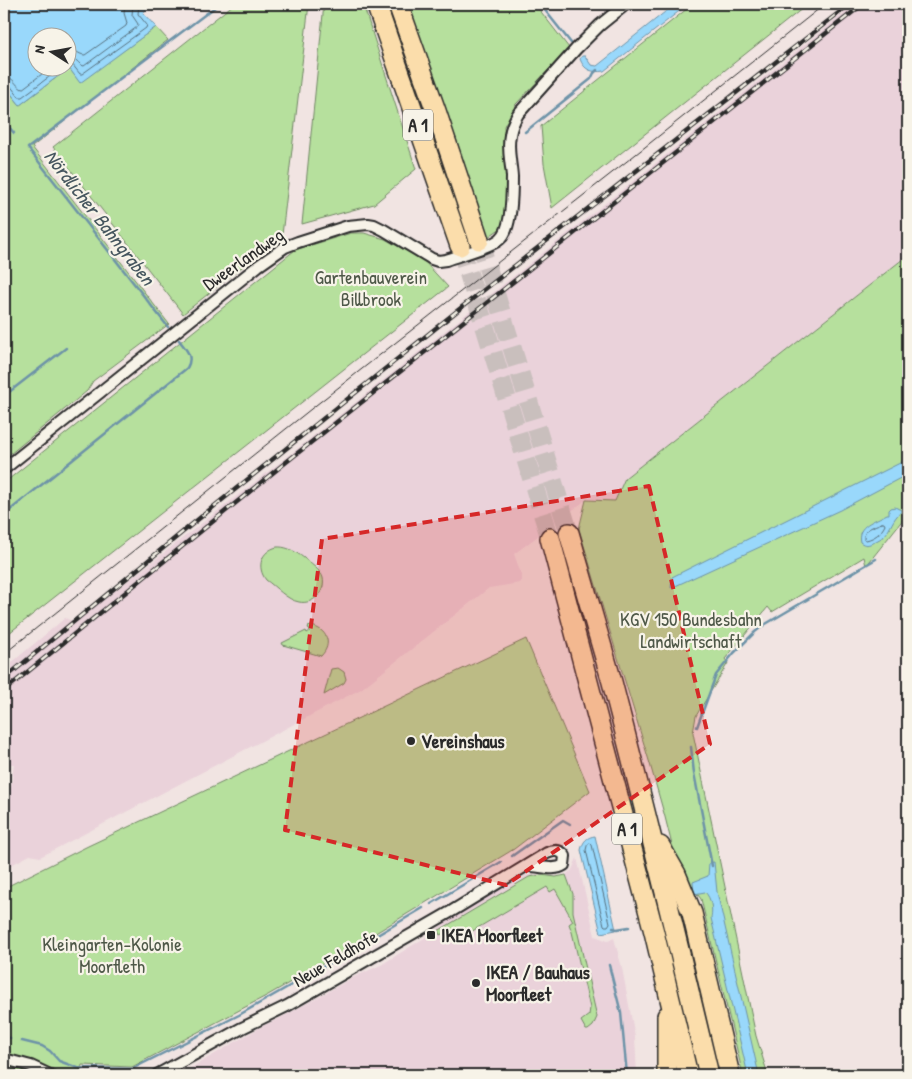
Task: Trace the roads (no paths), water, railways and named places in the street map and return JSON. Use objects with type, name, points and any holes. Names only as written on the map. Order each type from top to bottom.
[{"type":"highway","name":"A 1","points":[[376,4],[460,246]]},
{"type":"highway","name":"A 1","points":[[398,4],[479,240]]},
{"type":"highway","name":"A 1","points":[[569,533],[611,681],[649,828],[708,1075]]},
{"type":"highway","name":"A 1","points":[[550,538],[667,985],[688,1075]]},
{"type":"highway","points":[[649,828],[676,874],[692,913],[730,1075]]},
{"type":"highway","points":[[667,985],[667,1075]]},
{"type":"street","name":"Dweerlandweg","points":[[4,470],[183,326],[285,247],[348,226],[364,224],[374,225],[422,254],[438,261],[446,260],[498,240],[505,234],[511,201],[512,174],[509,145],[512,124],[518,114],[576,49],[626,4]]},
{"type":"street","name":"Neue Feldhofe","points":[[157,1075],[242,1028],[287,1006],[527,866]]},
{"type":"street","points":[[4,1059],[31,1066],[50,1075]]},
{"type":"water","points":[[4,4],[142,4],[147,8],[143,13],[156,27],[80,83],[76,78],[78,78],[78,28],[28,28],[28,78],[56,78],[20,105],[4,85]]},
{"type":"water","points":[[675,4],[688,4],[604,71],[596,72],[589,70],[582,63],[580,59],[582,56],[585,56],[591,65],[597,66]]},
{"type":"water","points":[[908,459],[908,474],[840,510],[671,588],[672,577]]},
{"type":"water","points":[[895,507],[901,510],[901,512],[885,535],[869,544],[860,542],[861,531],[868,524],[889,514],[889,510]]},
{"type":"water","points":[[595,836],[616,930],[601,933],[581,850],[586,840]]},
{"type":"water","points":[[714,862],[717,892],[759,1075],[748,1075],[711,918],[712,907],[710,900],[705,892],[694,894],[693,882],[708,876],[709,863]]},
{"type":"waterway","name":"Nördlicher Bahngraben","points":[[168,327],[28,148],[219,4]]},
{"type":"waterway","points":[[540,4],[571,43]]},
{"type":"waterway","name":"Nördlicher Bahngraben","points":[[525,132],[591,79],[597,70]]},
{"type":"waterway","points":[[4,121],[14,133]]},
{"type":"waterway","name":"Nördlicher Bahngraben","points":[[4,515],[187,368],[190,360],[179,340]]},
{"type":"waterway","points":[[4,396],[66,348]]},
{"type":"waterway","points":[[697,727],[716,675],[755,632],[876,559]]},
{"type":"waterway","points":[[691,747],[694,773],[712,866]]},
{"type":"waterway","points":[[512,856],[563,820],[570,824]]},
{"type":"waterway","points":[[431,904],[501,862]]},
{"type":"waterway","points":[[347,953],[423,908]]},
{"type":"waterway","points":[[613,928],[629,927]]},
{"type":"waterway","points":[[22,1041],[42,1046],[50,1051],[59,1061],[78,1068],[132,1069],[239,1015],[340,957]]},
{"type":"waterway","points":[[609,965],[621,1013],[627,1075]]},
{"type":"waterway","points":[[4,1036],[10,1038]]},
{"type":"tunnel","points":[[479,240],[569,533]]},
{"type":"tunnel","points":[[460,246],[550,538]]},
{"type":"tram line","points":[[4,654],[311,409],[825,4]]},
{"type":"railway","points":[[4,679],[207,512],[462,307],[850,4]]},
{"type":"railway","points":[[4,691],[280,467],[863,4]]},
{"type":"place","name":"Vereinshaus","points":[[411,741]]},
{"type":"place","name":"IKEA Moorfleet","points":[[431,935]]},
{"type":"place","name":"IKEA / Bauhaus Moorfleet","points":[[476,983]]},
{"type":"park label","name":"Gartenbauverein Billbrook","points":[[371,288]]},
{"type":"park label","name":"KGV 150 Bundesbahn Landwirtschaft","points":[[691,630]]},
{"type":"park label","name":"Kleingarten-Kolonie Moorfleth","points":[[112,955]]}]
